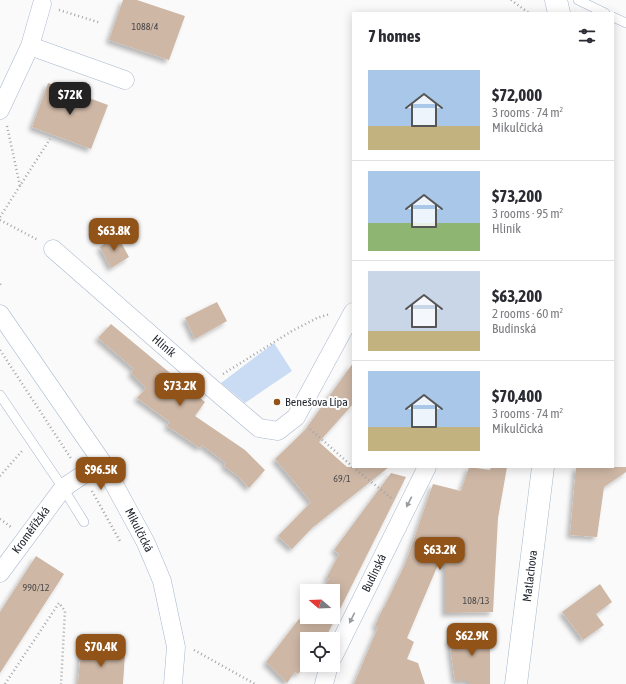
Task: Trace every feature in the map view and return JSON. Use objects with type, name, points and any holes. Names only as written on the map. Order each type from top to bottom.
[{"type":"street","points":[[556,0],[559,12]]},
{"type":"street","points":[[1,107],[30,46],[42,4]]},
{"type":"street","points":[[30,46],[125,80]]},
{"type":"street","name":"Hliník","points":[[53,249],[259,428],[278,431],[296,417]]},
{"type":"street","points":[[296,417],[352,313]]},
{"type":"street","name":"Mikulčická","points":[[0,314],[102,462],[146,542],[162,581],[176,647],[173,684]]},
{"type":"street","name":"Kroměřížská","points":[[0,573],[63,488],[102,462]]},
{"type":"street","name":"Budínská","points":[[340,643],[426,468]]},
{"type":"street","name":"Matlachova","points":[[516,684],[543,468]]},
{"type":"street","points":[[324,684],[327,672]]},
{"type":"lane","points":[[578,0],[603,12]]},
{"type":"lane","points":[[589,5],[597,0]]},
{"type":"lane","points":[[614,17],[626,23]]},
{"type":"lane","points":[[0,395],[30,442],[63,488],[84,522]]},
{"type":"path","points":[[511,0],[528,12]]},
{"type":"path","points":[[42,4],[101,23]]},
{"type":"path","points":[[1,107],[20,186]]},
{"type":"path","points":[[50,139],[0,218],[53,249]]},
{"type":"path","points":[[206,383],[292,331],[317,318],[333,314],[352,313]]},
{"type":"path","points":[[0,350],[96,498],[120,543]]},
{"type":"path","points":[[296,417],[352,466]]},
{"type":"path","points":[[0,476],[30,442]]},
{"type":"path","points":[[354,468],[406,509]]},
{"type":"path","points":[[5,684],[59,603],[65,611],[61,684]]},
{"type":"path","points":[[188,648],[193,649],[255,684]]},
{"type":"path","points":[[244,684],[247,680]]},
{"type":"shaded area","points":[[274,343],[292,371],[245,403],[221,383]]},
{"type":"building","points":[[123,0],[137,0],[185,16],[169,60],[109,40]]},
{"type":"building","points":[[48,83],[108,105],[91,149],[32,127]]},
{"type":"building","points":[[117,235],[129,257],[111,268],[100,247]]},
{"type":"building","points":[[217,302],[227,321],[195,339],[185,318]]},
{"type":"building","points":[[111,324],[205,402],[195,416],[245,450],[265,470],[249,488],[238,476],[224,466],[226,463],[202,445],[200,448],[167,426],[170,422],[137,398],[146,388],[131,373],[134,369],[98,338]]},
{"type":"building","points":[[352,364],[352,405],[319,442],[347,467],[388,468],[312,528],[292,549],[278,536],[311,502],[275,459],[305,430]]},
{"type":"building","points":[[626,467],[626,472],[604,487],[597,537],[570,535],[576,468]]},
{"type":"building","points":[[469,468],[490,470],[491,468],[507,468],[498,518],[493,612],[445,613],[445,548],[407,638],[414,642],[407,659],[418,663],[425,684],[354,684],[378,627],[375,626],[406,562],[433,484],[461,491]]},
{"type":"building","points":[[391,473],[406,477],[340,609],[340,584],[326,584],[329,579],[327,577],[339,554],[334,550]]},
{"type":"building","points":[[36,556],[64,574],[0,673],[0,612]]},
{"type":"building","points":[[600,584],[612,602],[596,614],[604,625],[583,640],[562,612]]},
{"type":"building","points":[[299,619],[300,624],[332,624],[328,632],[300,632],[300,672],[298,674],[295,672],[287,683],[266,662]]},
{"type":"building","points":[[490,628],[490,684],[469,684],[469,681],[455,681],[449,639]]},
{"type":"building","points":[[81,650],[125,654],[123,684],[78,684]]},
{"type":"place","name":"Benešova Lípa","points":[[277,402]]}]
